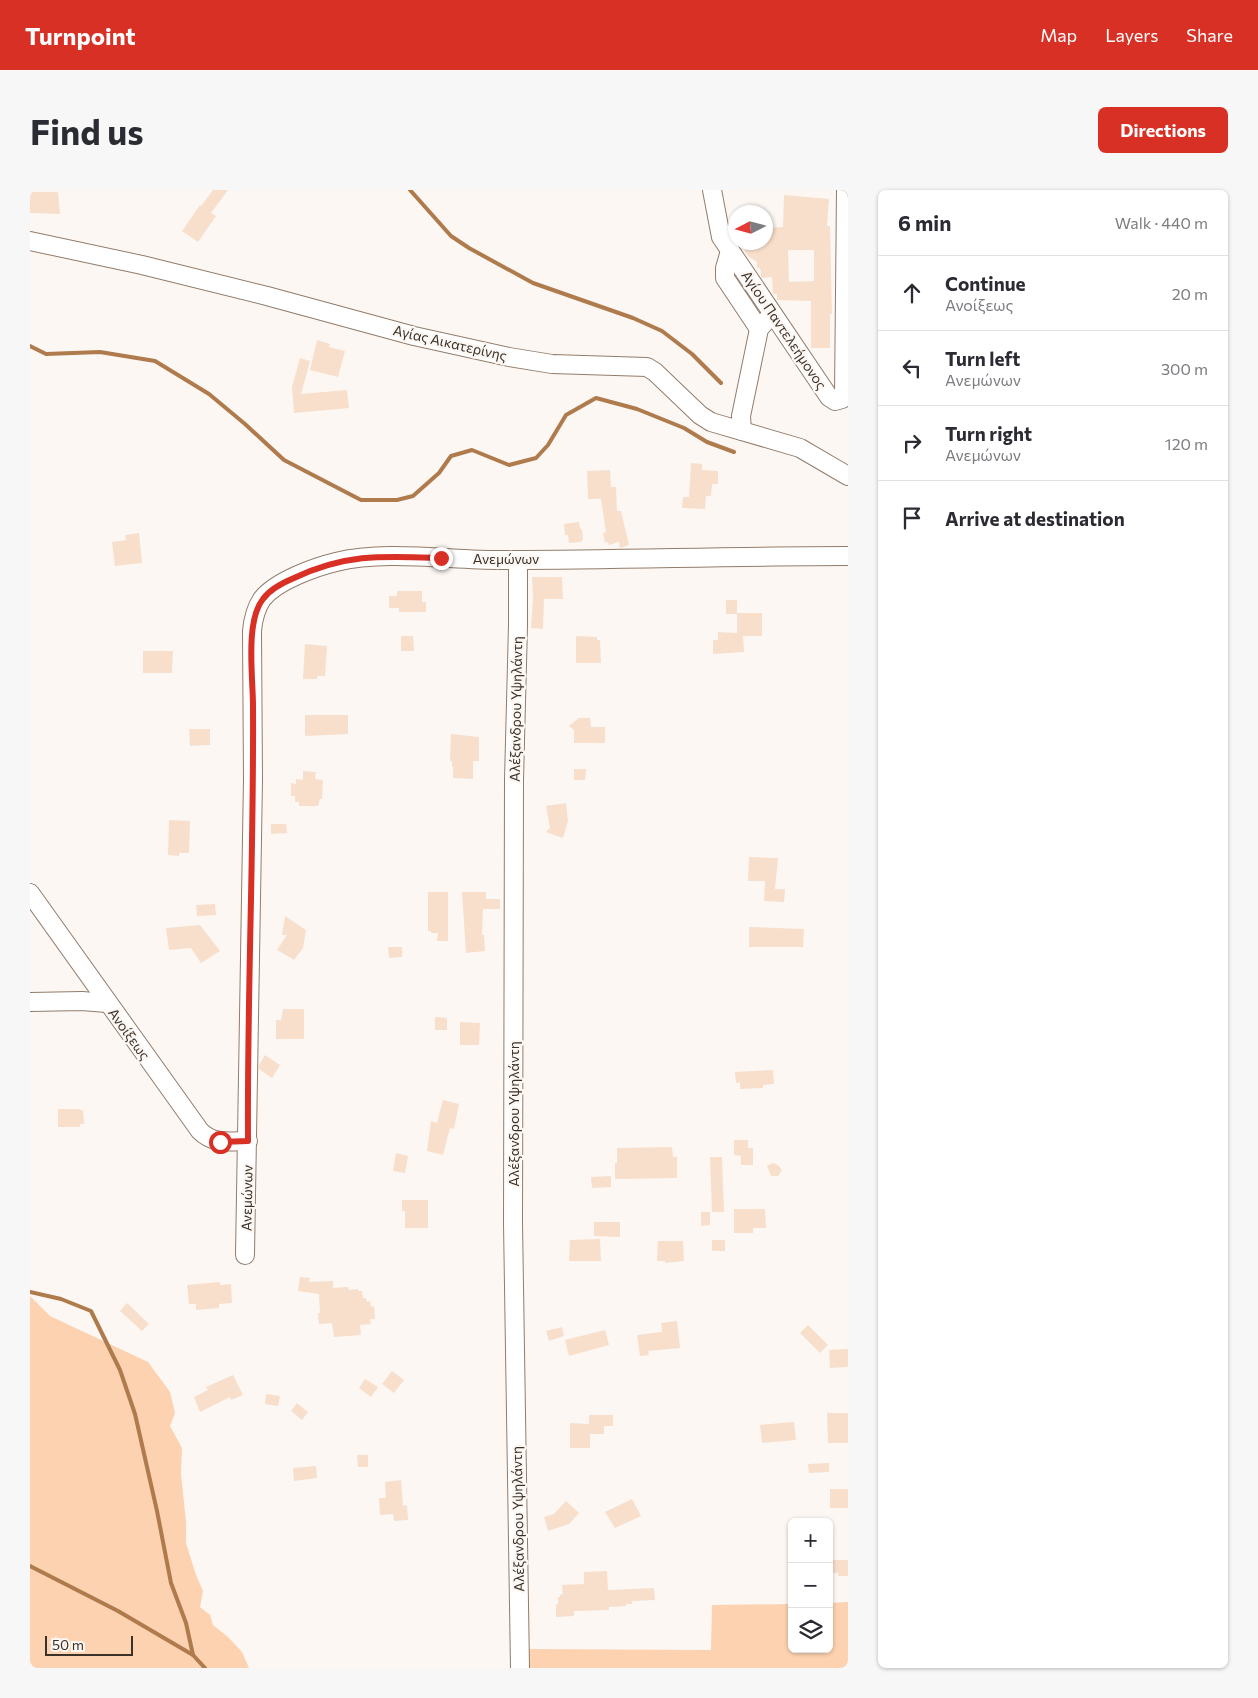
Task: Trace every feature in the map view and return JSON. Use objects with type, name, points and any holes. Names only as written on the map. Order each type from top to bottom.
[{"type":"street","name":"Αγίου Παντελεήμονος","points":[[712,190],[719,233],[829,397],[835,401],[842,399],[844,394],[847,214]]},
{"type":"street","points":[[846,190],[847,214]]},
{"type":"street","name":"Αγίας Αικατερίνης","points":[[30,241],[142,265],[276,298],[414,336],[509,357],[552,364],[647,367],[655,372],[700,415],[711,422],[785,442],[800,448],[848,476]]},
{"type":"street","points":[[730,251],[725,268],[725,278],[759,329]]},
{"type":"street","points":[[742,431],[741,416],[759,329],[772,314]]},
{"type":"street","name":"Ανεμώνων","points":[[245,1256],[254,728],[252,631],[259,604],[268,592],[289,580],[336,562],[356,558],[391,556],[518,560],[848,556]]},
{"type":"street","name":"Αλέξανδρου Υψηλάντη","points":[[518,560],[514,780],[512,1223],[520,1668]]},
{"type":"street","name":"Ανοίξεως","points":[[30,893],[107,1003],[204,1135],[215,1141],[248,1141]]},
{"type":"street","points":[[30,1002],[82,1001],[107,1003]]},
{"type":"shaded area","points":[[30,1296],[50,1316],[148,1362],[170,1392],[175,1413],[170,1426],[182,1448],[181,1474],[186,1522],[186,1543],[203,1591],[200,1607],[210,1615],[213,1625],[242,1652],[249,1668],[30,1668]]},
{"type":"shaded area","points":[[848,1602],[848,1668],[526,1668],[526,1649],[711,1650],[712,1605],[788,1604],[788,1653],[833,1653],[833,1603]]},
{"type":"building","points":[[213,190],[228,190],[211,213],[216,216],[198,242],[182,231]]},
{"type":"building","points":[[30,192],[58,192],[60,214],[30,213]]},
{"type":"building","points":[[784,195],[829,199],[827,226],[830,226],[832,314],[830,314],[830,348],[811,348],[811,301],[777,300],[777,294],[773,294],[772,277],[761,278],[761,270],[757,268],[757,262],[748,256],[744,250],[773,250],[773,228],[783,227]],"holes":[[[788,250],[814,250],[814,281],[789,282]]]},
{"type":"building","points":[[317,340],[330,344],[329,347],[345,351],[338,377],[310,370]]},
{"type":"building","points":[[300,358],[310,361],[301,394],[347,390],[349,408],[294,413],[292,387]]},
{"type":"building","points":[[691,463],[702,464],[702,470],[718,471],[718,484],[712,484],[711,496],[706,496],[705,509],[682,508],[683,497],[689,497]]},
{"type":"building","points":[[610,470],[611,487],[616,487],[617,511],[621,511],[629,545],[620,548],[619,542],[609,545],[608,542],[605,543],[603,533],[606,532],[601,499],[588,499],[587,471]]},
{"type":"building","points":[[579,522],[583,539],[581,542],[569,543],[568,535],[565,535],[564,524]]},
{"type":"building","points":[[139,533],[142,563],[115,566],[112,542],[126,540],[125,535]]},
{"type":"building","points":[[532,577],[562,577],[563,599],[544,599],[543,629],[531,628]]},
{"type":"building","points":[[397,591],[422,591],[422,602],[426,602],[426,612],[399,612],[399,608],[389,608],[389,596],[397,596]]},
{"type":"building","points":[[726,600],[737,600],[737,614],[726,614]]},
{"type":"building","points":[[737,613],[762,613],[762,636],[743,636],[744,652],[713,654],[713,640],[718,640],[718,632],[737,633]]},
{"type":"building","points":[[401,636],[413,636],[414,651],[401,651]]},
{"type":"building","points":[[576,636],[597,637],[597,640],[600,640],[601,663],[576,663]]},
{"type":"building","points":[[305,644],[327,646],[325,676],[317,676],[317,679],[303,679]]},
{"type":"building","points":[[143,651],[173,651],[172,673],[143,673]]},
{"type":"building","points":[[305,715],[348,715],[348,734],[305,736]]},
{"type":"building","points":[[579,718],[590,718],[591,727],[605,727],[605,743],[574,743],[574,730],[569,726]]},
{"type":"building","points":[[189,729],[210,729],[210,745],[190,746]]},
{"type":"building","points":[[451,734],[479,737],[479,761],[473,761],[473,779],[453,778],[452,761],[450,761]]},
{"type":"building","points":[[574,769],[586,769],[585,780],[574,780]]},
{"type":"building","points":[[303,771],[316,772],[315,779],[323,780],[322,799],[320,799],[318,806],[299,806],[299,802],[295,802],[295,796],[291,796],[291,783],[296,784],[296,779],[303,780]]},
{"type":"building","points":[[566,803],[568,821],[563,838],[546,832],[550,828],[546,806]]},
{"type":"building","points":[[169,820],[190,821],[189,853],[179,853],[179,856],[168,855]]},
{"type":"building","points":[[271,824],[286,824],[287,833],[271,834]]},
{"type":"building","points":[[749,857],[778,858],[775,889],[785,889],[784,902],[764,901],[765,881],[748,881]]},
{"type":"building","points":[[428,892],[448,892],[448,941],[437,941],[438,933],[428,931]]},
{"type":"building","points":[[462,892],[486,892],[486,899],[500,899],[500,909],[483,909],[482,935],[484,935],[485,951],[466,953]]},
{"type":"building","points":[[215,904],[216,915],[197,916],[196,905]]},
{"type":"building","points":[[285,916],[306,930],[303,948],[294,960],[277,950],[287,935],[282,935]]},
{"type":"building","points":[[200,925],[220,951],[201,963],[191,948],[169,950],[166,928]]},
{"type":"building","points":[[749,927],[804,929],[803,947],[749,947]]},
{"type":"building","points":[[388,947],[402,947],[402,957],[389,958]]},
{"type":"building","points":[[283,1009],[304,1009],[304,1039],[276,1039],[276,1020],[281,1020]]},
{"type":"building","points":[[435,1017],[447,1018],[447,1030],[435,1030]]},
{"type":"building","points":[[460,1022],[480,1023],[479,1045],[460,1045]]},
{"type":"building","points":[[265,1055],[280,1065],[272,1078],[259,1069],[259,1065]]},
{"type":"building","points":[[773,1070],[774,1084],[763,1085],[763,1088],[740,1089],[740,1082],[736,1083],[735,1072]]},
{"type":"building","points":[[443,1100],[459,1104],[454,1129],[450,1128],[443,1155],[427,1151],[431,1121],[437,1123]]},
{"type":"building","points":[[58,1109],[83,1110],[84,1124],[80,1124],[80,1127],[58,1127]]},
{"type":"building","points":[[734,1140],[748,1140],[748,1148],[753,1148],[753,1165],[741,1165],[741,1156],[734,1155]]},
{"type":"building","points":[[672,1147],[673,1157],[677,1157],[677,1178],[615,1179],[617,1148]]},
{"type":"building","points":[[396,1153],[408,1156],[405,1173],[393,1171]]},
{"type":"building","points":[[710,1157],[722,1157],[724,1212],[712,1212]]},
{"type":"building","points":[[773,1163],[782,1170],[778,1176],[771,1176],[767,1166]]},
{"type":"building","points":[[611,1176],[611,1187],[592,1188],[591,1177]]},
{"type":"building","points":[[402,1200],[428,1200],[428,1228],[405,1228],[405,1211],[402,1211]]},
{"type":"building","points":[[734,1209],[765,1209],[766,1228],[753,1228],[753,1233],[734,1233]]},
{"type":"building","points":[[701,1212],[710,1212],[710,1225],[701,1226]]},
{"type":"building","points":[[594,1222],[620,1222],[620,1237],[594,1236]]},
{"type":"building","points":[[600,1239],[601,1261],[569,1261],[570,1240]]},
{"type":"building","points":[[712,1240],[725,1240],[725,1251],[712,1251]]},
{"type":"building","points":[[658,1241],[683,1241],[684,1261],[665,1263],[665,1261],[657,1261]]},
{"type":"building","points":[[300,1277],[310,1278],[309,1282],[333,1281],[333,1288],[348,1287],[349,1290],[358,1289],[358,1291],[362,1291],[363,1298],[366,1298],[367,1302],[370,1301],[371,1307],[374,1306],[375,1319],[370,1319],[371,1324],[360,1325],[361,1335],[334,1337],[332,1323],[319,1324],[319,1294],[298,1291]]},
{"type":"building","points":[[220,1282],[220,1285],[231,1284],[232,1303],[219,1304],[219,1308],[196,1310],[196,1304],[189,1304],[187,1285]]},
{"type":"building","points":[[127,1303],[149,1324],[142,1331],[120,1311]]},
{"type":"building","points":[[677,1321],[680,1348],[648,1351],[649,1355],[640,1356],[637,1335],[662,1332],[661,1323]]},
{"type":"building","points":[[808,1325],[828,1345],[820,1353],[800,1333]]},
{"type":"building","points":[[562,1327],[564,1336],[549,1341],[546,1331]]},
{"type":"building","points":[[605,1330],[609,1345],[569,1356],[565,1340]]},
{"type":"building","points":[[848,1349],[848,1367],[830,1368],[829,1350]]},
{"type":"building","points":[[392,1371],[404,1380],[394,1393],[382,1384]]},
{"type":"building","points":[[233,1375],[243,1395],[231,1400],[230,1397],[200,1412],[194,1397],[208,1390],[206,1387]]},
{"type":"building","points":[[365,1379],[378,1387],[371,1397],[359,1388]]},
{"type":"building","points":[[266,1394],[280,1396],[278,1406],[265,1404]]},
{"type":"building","points":[[297,1403],[308,1412],[302,1420],[291,1411]]},
{"type":"building","points":[[827,1413],[848,1413],[848,1443],[828,1443]]},
{"type":"building","points":[[589,1415],[613,1415],[613,1426],[604,1426],[604,1434],[590,1434],[590,1448],[570,1448],[570,1423],[589,1424]]},
{"type":"building","points":[[794,1422],[796,1440],[762,1443],[760,1425]]},
{"type":"building","points":[[357,1455],[368,1455],[368,1467],[358,1467]]},
{"type":"building","points":[[829,1463],[829,1472],[809,1473],[808,1464]]},
{"type":"building","points":[[316,1466],[317,1478],[294,1481],[293,1468]]},
{"type":"building","points":[[401,1480],[403,1506],[407,1505],[408,1520],[394,1521],[393,1514],[380,1515],[379,1498],[386,1498],[385,1482]]},
{"type":"building","points":[[830,1489],[848,1489],[848,1508],[830,1508]]},
{"type":"building","points":[[632,1499],[641,1516],[615,1528],[605,1512]]},
{"type":"building","points":[[566,1501],[579,1513],[569,1524],[548,1531],[544,1517],[554,1514]]},
{"type":"building","points":[[833,1560],[848,1560],[848,1576],[838,1576],[838,1573],[833,1573]]},
{"type":"building","points":[[607,1571],[608,1590],[654,1588],[655,1600],[632,1601],[632,1604],[626,1604],[626,1606],[609,1607],[609,1610],[574,1611],[574,1616],[556,1617],[558,1597],[563,1594],[562,1585],[584,1584],[584,1572]]},
{"type":"waterway","points":[[410,190],[451,236],[469,248],[533,283],[633,318],[662,331],[692,354],[721,383]]},
{"type":"waterway","points":[[30,346],[46,354],[100,352],[155,361],[209,394],[284,460],[361,500],[397,500],[413,496],[439,473],[451,456],[472,450],[509,465],[536,458],[548,445],[566,415],[596,398],[637,409],[684,428],[707,442],[734,452]]},
{"type":"waterway","points":[[30,1292],[61,1299],[91,1311],[120,1370],[135,1414],[171,1583],[186,1623],[193,1655],[205,1668]]},
{"type":"waterway","points":[[30,1566],[118,1611],[193,1655]]},
{"type":"route","points":[[220,1142],[248,1141],[254,728],[252,631],[256,610],[268,592],[274,588],[319,567],[336,562],[374,556],[441,558]]}]
